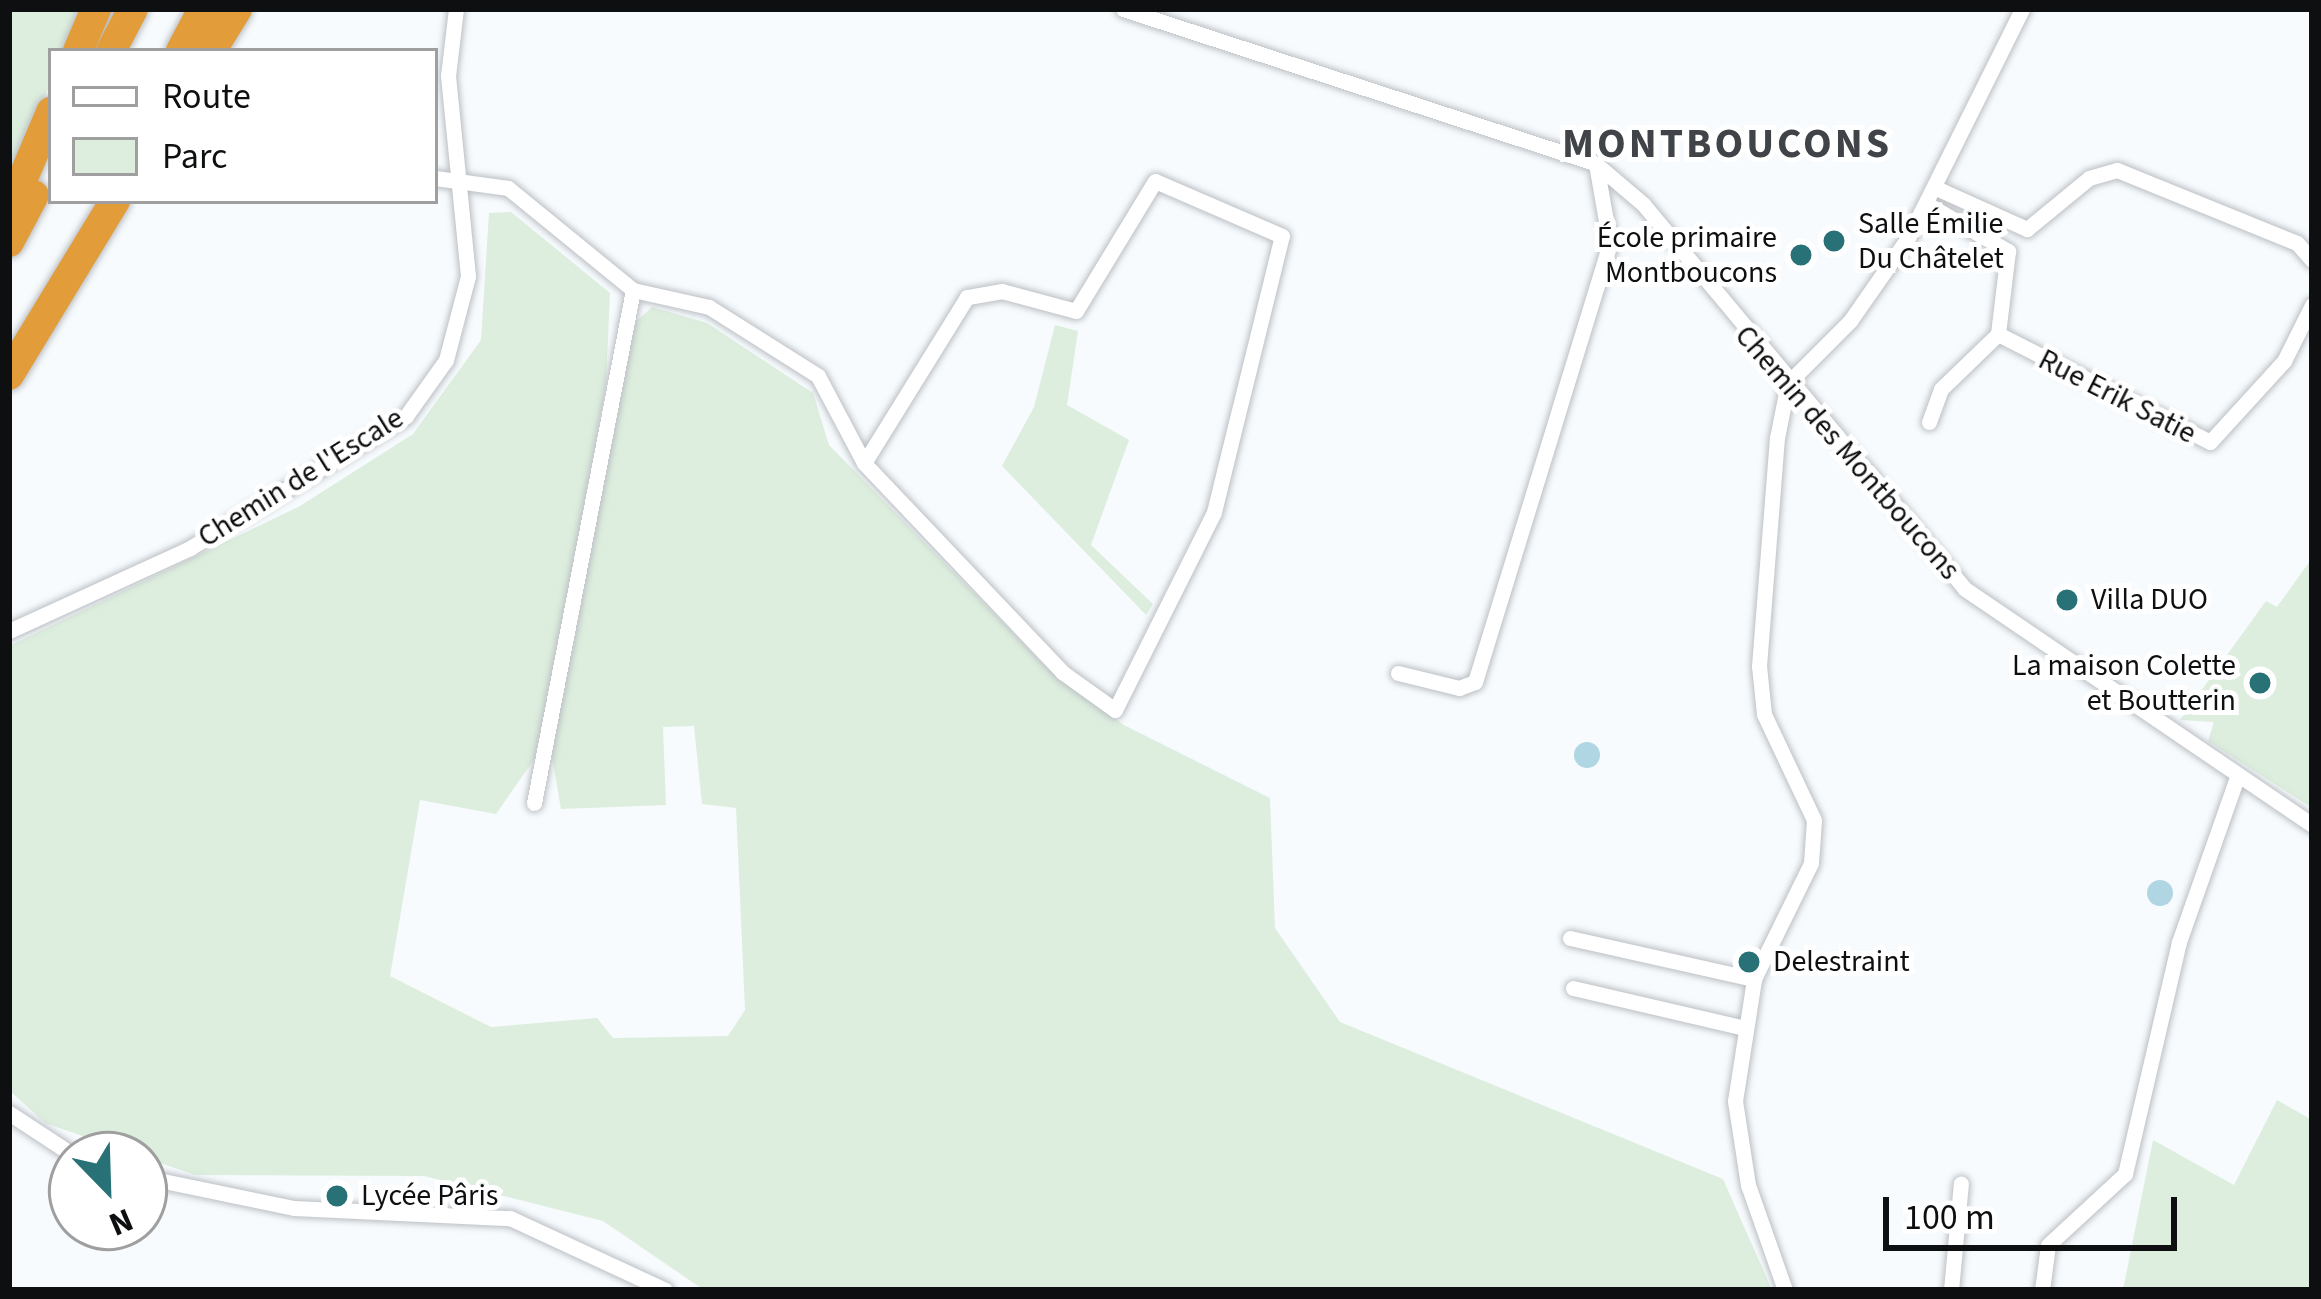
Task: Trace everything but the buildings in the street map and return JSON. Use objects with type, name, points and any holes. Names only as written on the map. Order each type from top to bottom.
[{"type":"highway","points":[[79,48],[96,9]]},
{"type":"highway","points":[[113,48],[134,9]]},
{"type":"highway","points":[[183,48],[203,9]]},
{"type":"highway","points":[[213,48],[237,9]]},
{"type":"highway","points":[[9,211],[48,119]]},
{"type":"highway","points":[[9,242],[48,170]]},
{"type":"highway","points":[[9,375],[100,204]]},
{"type":"highway","points":[[58,285],[113,204]]},
{"type":"street","name":"Chemin de l'Escale","points":[[9,631],[190,548],[406,416],[457,327],[468,276],[462,178],[448,76],[457,9]]},
{"type":"street","points":[[1123,9],[1596,164],[1610,244],[1475,682],[1399,673]]},
{"type":"street","points":[[1785,1290],[1736,1136],[1754,980],[1810,862],[1814,820],[1764,714],[1759,667],[1788,383],[1850,321],[1931,196],[2022,9]]},
{"type":"street","name":"Chemin des Montboucons","points":[[1596,164],[1987,609],[2236,780],[2312,825]]},
{"type":"street","points":[[1931,196],[2027,229],[2089,178],[2117,170],[2297,243],[2312,260]]},
{"type":"street","points":[[438,178],[508,188],[633,290],[709,308],[818,376],[864,463],[1062,672],[1115,710],[1214,512],[1282,236],[1156,181],[1076,311],[1002,291],[967,297],[864,463]]},
{"type":"street","points":[[1930,422],[1942,389],[1998,334],[2008,251],[1931,196]]},
{"type":"street","points":[[534,803],[633,290]]},
{"type":"street","name":"Rue Erik Satie","points":[[1998,334],[2210,442],[2284,361],[2312,305]]},
{"type":"street","points":[[2042,1290],[2054,1238],[2126,1174],[2179,942],[2236,780]]},
{"type":"street","points":[[1570,938],[1754,980]]},
{"type":"street","points":[[1573,988],[1745,1028]]},
{"type":"street","points":[[9,1113],[48,1139]]},
{"type":"street","points":[[168,1182],[294,1208],[510,1218],[665,1290]]},
{"type":"street","points":[[1951,1290],[1961,1183]]},
{"type":"green space","points":[[9,9],[81,9],[66,48],[48,48],[48,89],[9,171]]},
{"type":"green space","points":[[511,212],[610,293],[606,384],[542,748],[496,814],[420,800],[390,976],[491,1027],[597,1018],[613,1038],[728,1036],[745,1010],[736,808],[702,804],[694,726],[663,727],[666,805],[561,809],[551,751],[629,328],[652,307],[707,323],[813,393],[829,445],[1048,669],[1124,725],[1270,798],[1275,928],[1340,1022],[1723,1179],[1772,1290],[704,1290],[603,1221],[424,1176],[195,1175],[168,1166],[168,1131],[68,1131],[45,1123],[9,1090],[9,646],[300,506],[413,434],[481,340],[489,213]]},
{"type":"green space","points":[[1055,325],[1078,331],[1067,405],[1129,440],[1091,545],[1153,604],[1146,615],[1002,466],[1034,407]]},
{"type":"green space","name":"La maison Colette et Boutterin","points":[[2312,558],[2312,808],[2208,741],[2214,722],[2180,720],[2266,601],[2277,607]]},
{"type":"green space","points":[[2277,1100],[2312,1120],[2312,1290],[2123,1290],[2153,1140],[2234,1185]]},
{"type":"water","points":[[1587,742],[1600,755],[1587,768],[1574,755]]},
{"type":"water","points":[[2160,880],[2173,893],[2160,906],[2147,893]]},
{"type":"place","name":"Salle Émilie Du Châtelet","points":[[1834,241]]},
{"type":"place","name":"École primaire Montboucons","points":[[1801,255]]},
{"type":"place","name":"Villa DUO","points":[[2067,600]]},
{"type":"place","name":"La maison Colette et Boutterin","points":[[2260,683]]},
{"type":"place","name":"Delestraint","points":[[1749,962]]},
{"type":"place","name":"Lycée Pâris","points":[[337,1196]]},
{"type":"district","name":"MONTBOUCONS","points":[[1727,144]]}]
